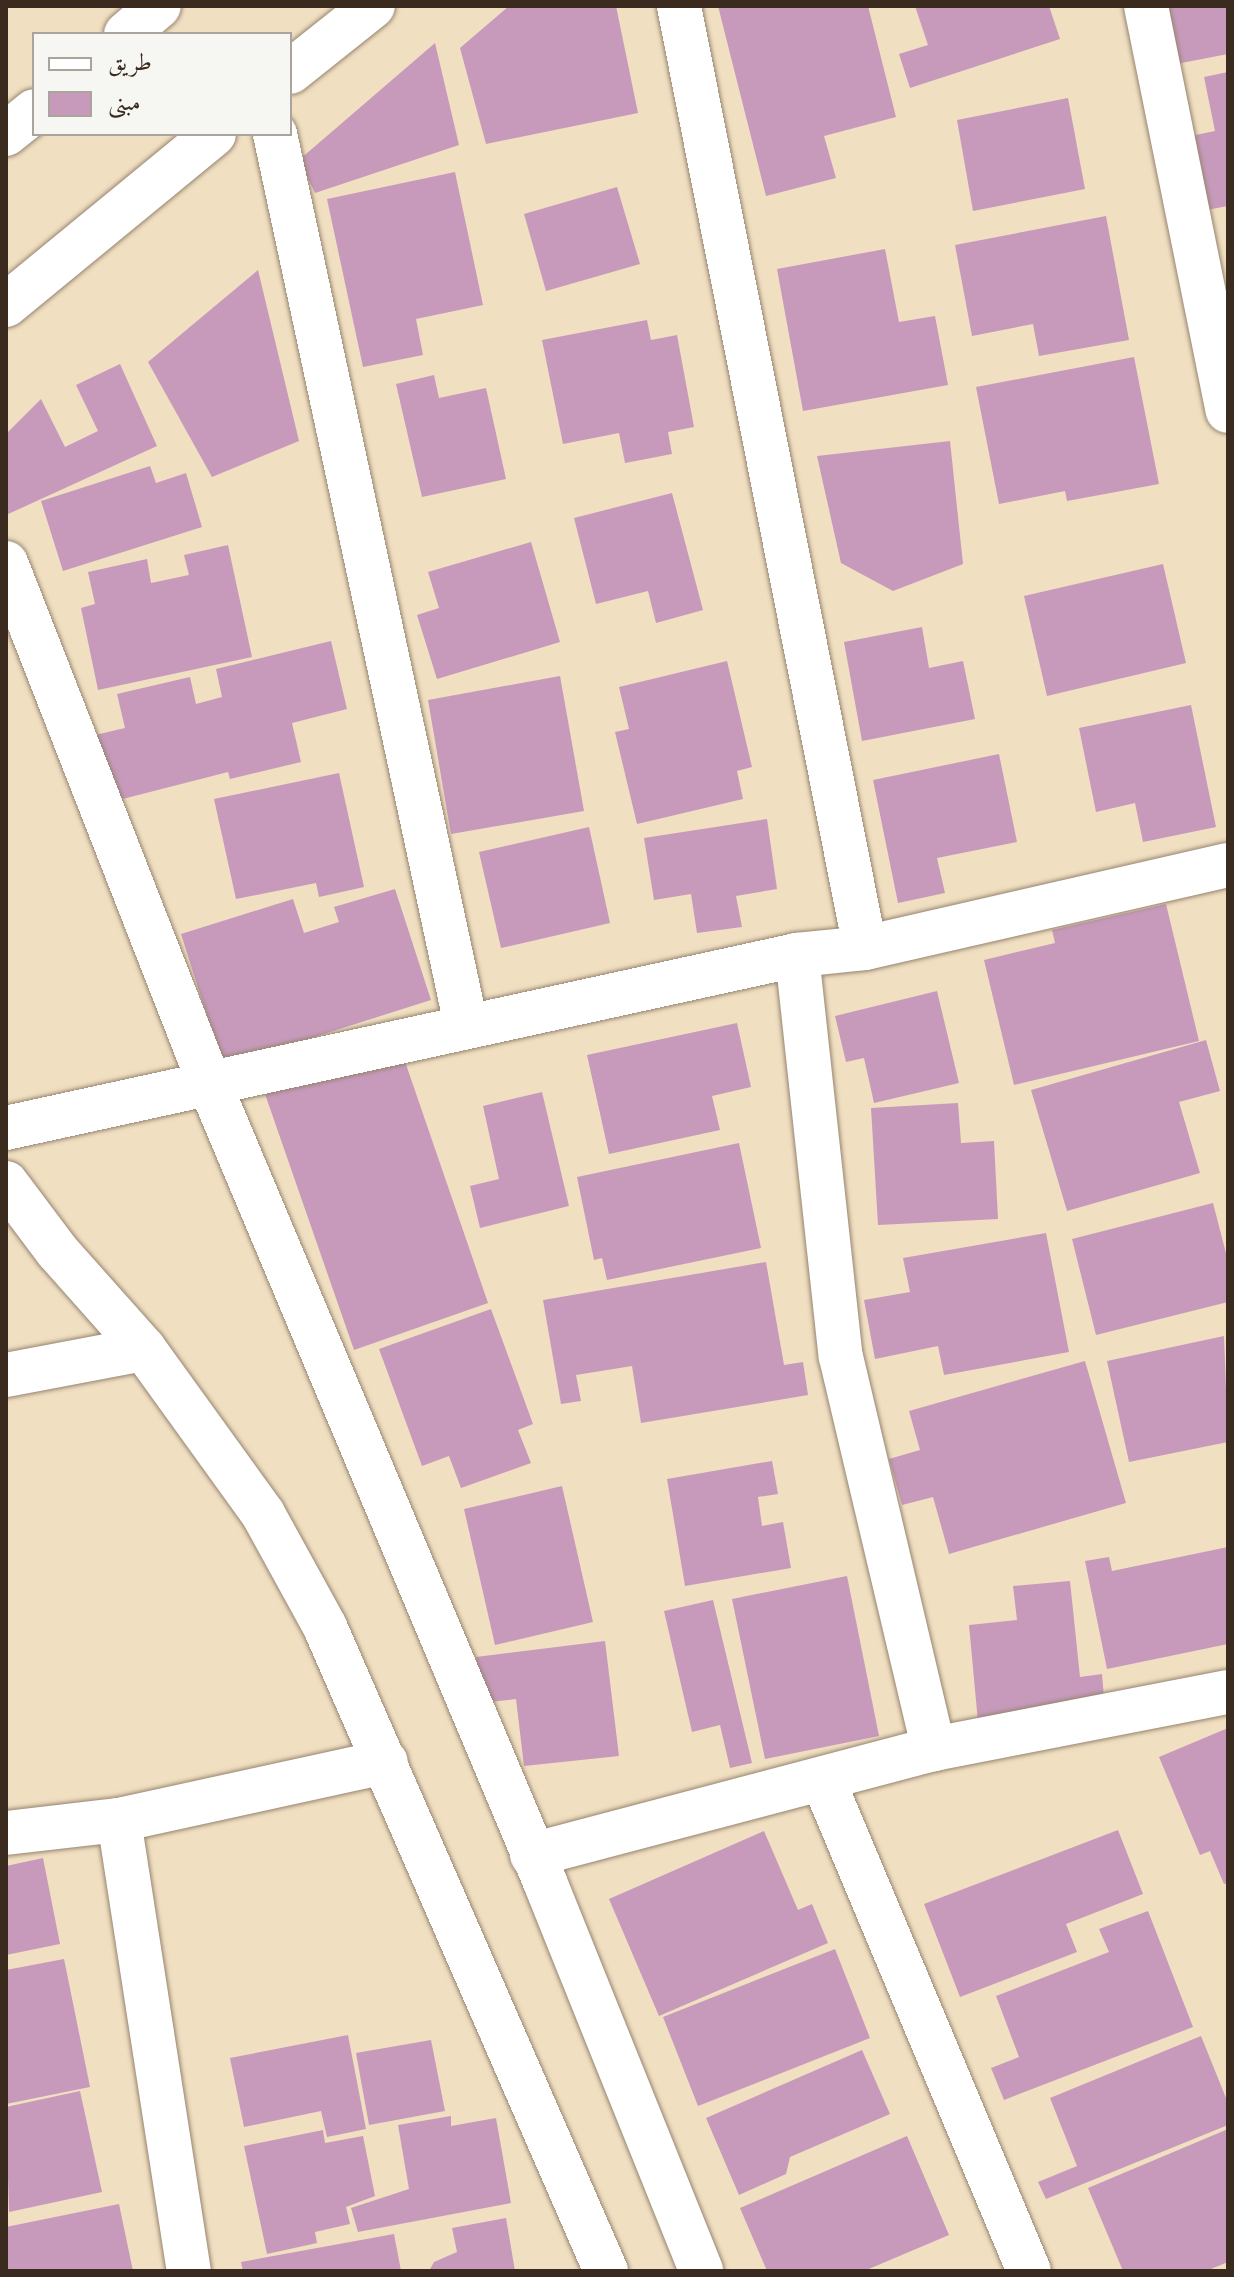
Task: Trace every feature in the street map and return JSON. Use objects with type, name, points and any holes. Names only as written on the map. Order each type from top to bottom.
[{"type":"street","points":[[128,32],[159,6]]},
{"type":"street","points":[[292,70],[373,6]]},
{"type":"street","points":[[679,6],[865,948]]},
{"type":"street","points":[[1146,6],[1214,265],[1228,411]]},
{"type":"street","points":[[6,134],[32,113]]},
{"type":"street","points":[[6,305],[212,136]]},
{"type":"street","points":[[275,136],[466,1025]]},
{"type":"street","points":[[6,563],[210,1085],[532,1855],[701,2271]]},
{"type":"street","points":[[6,1128],[797,955],[865,948],[1228,865]]},
{"type":"street","points":[[797,955],[841,1357],[934,1749]]},
{"type":"street","points":[[6,1183],[57,1251],[144,1349],[263,1514],[325,1627],[606,2271]]},
{"type":"street","points":[[6,1375],[144,1349]]},
{"type":"street","points":[[532,1855],[934,1749],[1228,1692]]},
{"type":"street","points":[[6,1833],[119,1820],[386,1762]]},
{"type":"street","points":[[823,1780],[1029,2271]]},
{"type":"street","points":[[119,1820],[189,2271]]},
{"type":"building","points":[[509,6],[616,6],[638,113],[486,144],[460,48]]},
{"type":"building","points":[[718,6],[868,6],[896,117],[824,136],[836,178],[766,196]]},
{"type":"building","points":[[915,6],[1049,6],[1060,39],[910,88],[899,54],[928,45]]},
{"type":"building","points":[[1159,6],[1228,6],[1228,54],[1171,65]]},
{"type":"building","points":[[435,43],[459,145],[315,193],[299,160]]},
{"type":"building","points":[[1228,72],[1228,206],[1201,211],[1186,137],[1215,131],[1204,77]]},
{"type":"building","points":[[1068,98],[1085,189],[973,211],[957,120]]},
{"type":"building","points":[[455,172],[483,305],[416,319],[423,355],[363,367],[327,199]]},
{"type":"building","points":[[617,187],[640,264],[546,291],[524,214]]},
{"type":"building","points":[[1106,216],[1129,340],[1039,356],[1033,324],[972,336],[955,245]]},
{"type":"building","points":[[885,249],[899,322],[935,316],[948,385],[803,411],[777,269]]},
{"type":"building","points":[[258,270],[299,441],[212,477],[148,362]]},
{"type":"building","points":[[647,320],[651,340],[677,335],[694,427],[668,432],[672,454],[625,463],[619,433],[563,444],[542,340]]},
{"type":"building","points":[[1134,357],[1159,484],[1067,501],[1065,491],[999,504],[976,387]]},
{"type":"building","points":[[120,364],[157,446],[6,515],[6,434],[41,399],[65,447],[98,431],[76,385]]},
{"type":"building","points":[[434,375],[439,398],[486,388],[506,479],[422,497],[396,384]]},
{"type":"building","points":[[950,441],[963,564],[893,591],[841,563],[817,456]]},
{"type":"building","points":[[150,466],[156,483],[186,473],[202,527],[63,571],[41,501]]},
{"type":"building","points":[[672,493],[703,610],[656,623],[648,591],[596,604],[574,518]]},
{"type":"building","points":[[531,542],[560,642],[437,679],[417,615],[439,608],[428,572]]},
{"type":"building","points":[[228,545],[252,657],[98,690],[81,608],[95,604],[88,572],[147,559],[151,583],[189,575],[184,555]]},
{"type":"building","points":[[1163,564],[1186,663],[1047,696],[1024,596]]},
{"type":"building","points":[[922,627],[929,668],[963,661],[975,719],[862,741],[844,642]]},
{"type":"building","points":[[331,641],[347,709],[292,723],[301,762],[230,779],[228,772],[107,803],[91,736],[125,728],[117,694],[190,677],[196,704],[222,697],[216,669]]},
{"type":"building","points":[[727,661],[752,767],[737,771],[743,799],[637,824],[615,732],[629,729],[619,687]]},
{"type":"building","points":[[560,676],[584,811],[451,834],[428,700]]},
{"type":"building","points":[[1191,705],[1216,827],[1143,842],[1135,803],[1096,812],[1079,728]]},
{"type":"building","points":[[999,754],[1017,842],[937,858],[945,893],[898,903],[873,780]]},
{"type":"building","points":[[339,773],[364,887],[319,897],[316,883],[236,899],[214,799]]},
{"type":"building","points":[[767,819],[777,889],[736,896],[742,927],[697,933],[691,894],[654,900],[644,838]]},
{"type":"building","points":[[589,827],[610,923],[501,948],[479,852]]},
{"type":"building","points":[[395,889],[431,1000],[223,1066],[181,934],[293,899],[304,933],[339,922],[334,907]]},
{"type":"building","points":[[1166,904],[1199,1041],[1014,1085],[984,960],[1055,943],[1052,930]]},
{"type":"building","points":[[937,991],[959,1083],[874,1103],[864,1058],[846,1062],[835,1016]]},
{"type":"building","points":[[737,1023],[751,1087],[712,1096],[720,1130],[609,1154],[587,1055]]},
{"type":"building","points":[[1206,1040],[1220,1091],[1179,1102],[1200,1173],[1067,1211],[1031,1090]]},
{"type":"building","points":[[400,1047],[488,1303],[354,1350],[265,1094]]},
{"type":"building","points":[[542,1092],[569,1206],[480,1228],[470,1186],[499,1179],[483,1106]]},
{"type":"building","points":[[958,1103],[961,1143],[994,1141],[998,1219],[878,1225],[871,1108]]},
{"type":"building","points":[[739,1143],[761,1248],[607,1280],[602,1258],[594,1260],[577,1177]]},
{"type":"building","points":[[1213,1203],[1228,1261],[1228,1302],[1096,1335],[1072,1239]]},
{"type":"building","points":[[1046,1233],[1069,1352],[944,1375],[938,1346],[875,1359],[864,1300],[910,1292],[903,1258]]},
{"type":"building","points":[[766,1262],[784,1365],[803,1362],[808,1395],[641,1423],[632,1366],[576,1375],[581,1401],[561,1404],[543,1300]]},
{"type":"building","points":[[491,1309],[533,1424],[518,1430],[531,1463],[461,1488],[449,1456],[422,1466],[379,1349]]},
{"type":"building","points":[[1224,1336],[1228,1442],[1129,1462],[1107,1361]]},
{"type":"building","points":[[1085,1361],[1126,1503],[949,1554],[933,1497],[902,1505],[889,1459],[920,1450],[909,1411]]},
{"type":"building","points":[[772,1461],[778,1494],[758,1497],[762,1526],[783,1522],[791,1568],[685,1586],[667,1479]]},
{"type":"building","points":[[562,1486],[593,1622],[495,1645],[464,1509]]},
{"type":"building","points":[[1228,1547],[1228,1644],[1107,1669],[1085,1561],[1109,1557],[1112,1571]]},
{"type":"building","points":[[847,1576],[879,1736],[765,1759],[732,1599]]},
{"type":"building","points":[[1070,1581],[1080,1677],[1102,1674],[1105,1710],[978,1722],[969,1625],[1017,1620],[1013,1586]]},
{"type":"building","points":[[713,1600],[752,1763],[730,1768],[720,1725],[692,1732],[664,1611]]},
{"type":"building","points":[[605,1641],[619,1756],[524,1766],[516,1699],[481,1703],[476,1657]]},
{"type":"building","points":[[1228,1728],[1228,1883],[1224,1884],[1210,1851],[1200,1855],[1159,1757]]},
{"type":"building","points":[[1118,1830],[1143,1894],[1066,1924],[1077,1952],[960,1997],[924,1904]]},
{"type":"building","points":[[764,1831],[798,1910],[812,1904],[828,1943],[659,2016],[609,1899]]},
{"type":"building","points":[[43,1858],[60,1944],[6,1955],[6,1866]]},
{"type":"building","points":[[1148,1911],[1193,2027],[1004,2100],[991,2068],[1019,2057],[996,1996],[1109,1952],[1099,1929]]},
{"type":"building","points":[[835,1949],[870,2038],[698,2106],[663,2017]]},
{"type":"building","points":[[64,1959],[90,2087],[6,2104],[6,1970]]},
{"type":"building","points":[[348,2035],[366,2129],[327,2137],[321,2111],[244,2127],[230,2058]]},
{"type":"building","points":[[1201,2036],[1228,2103],[1228,2125],[1046,2199],[1038,2182],[1077,2166],[1050,2098]]},
{"type":"building","points":[[431,2040],[445,2111],[369,2125],[356,2053]]},
{"type":"building","points":[[862,2050],[890,2114],[790,2157],[786,2174],[739,2195],[706,2118]]},
{"type":"building","points":[[80,2091],[102,2192],[9,2212],[6,2107]]},
{"type":"building","points":[[451,2116],[451,2126],[496,2118],[511,2203],[358,2232],[351,2208],[409,2189],[398,2125]]},
{"type":"building","points":[[1228,2129],[1228,2262],[1206,2271],[1123,2271],[1088,2188]]},
{"type":"building","points":[[323,2130],[325,2143],[363,2136],[375,2196],[346,2207],[350,2224],[315,2232],[317,2243],[267,2254],[244,2146]]},
{"type":"building","points":[[907,2136],[949,2235],[864,2271],[767,2271],[740,2208]]},
{"type":"building","points":[[119,2204],[133,2271],[6,2271],[6,2227]]},
{"type":"building","points":[[506,2218],[515,2271],[429,2271],[434,2262],[457,2252],[452,2228]]},
{"type":"building","points":[[394,2234],[401,2271],[243,2271],[241,2262]]}]
